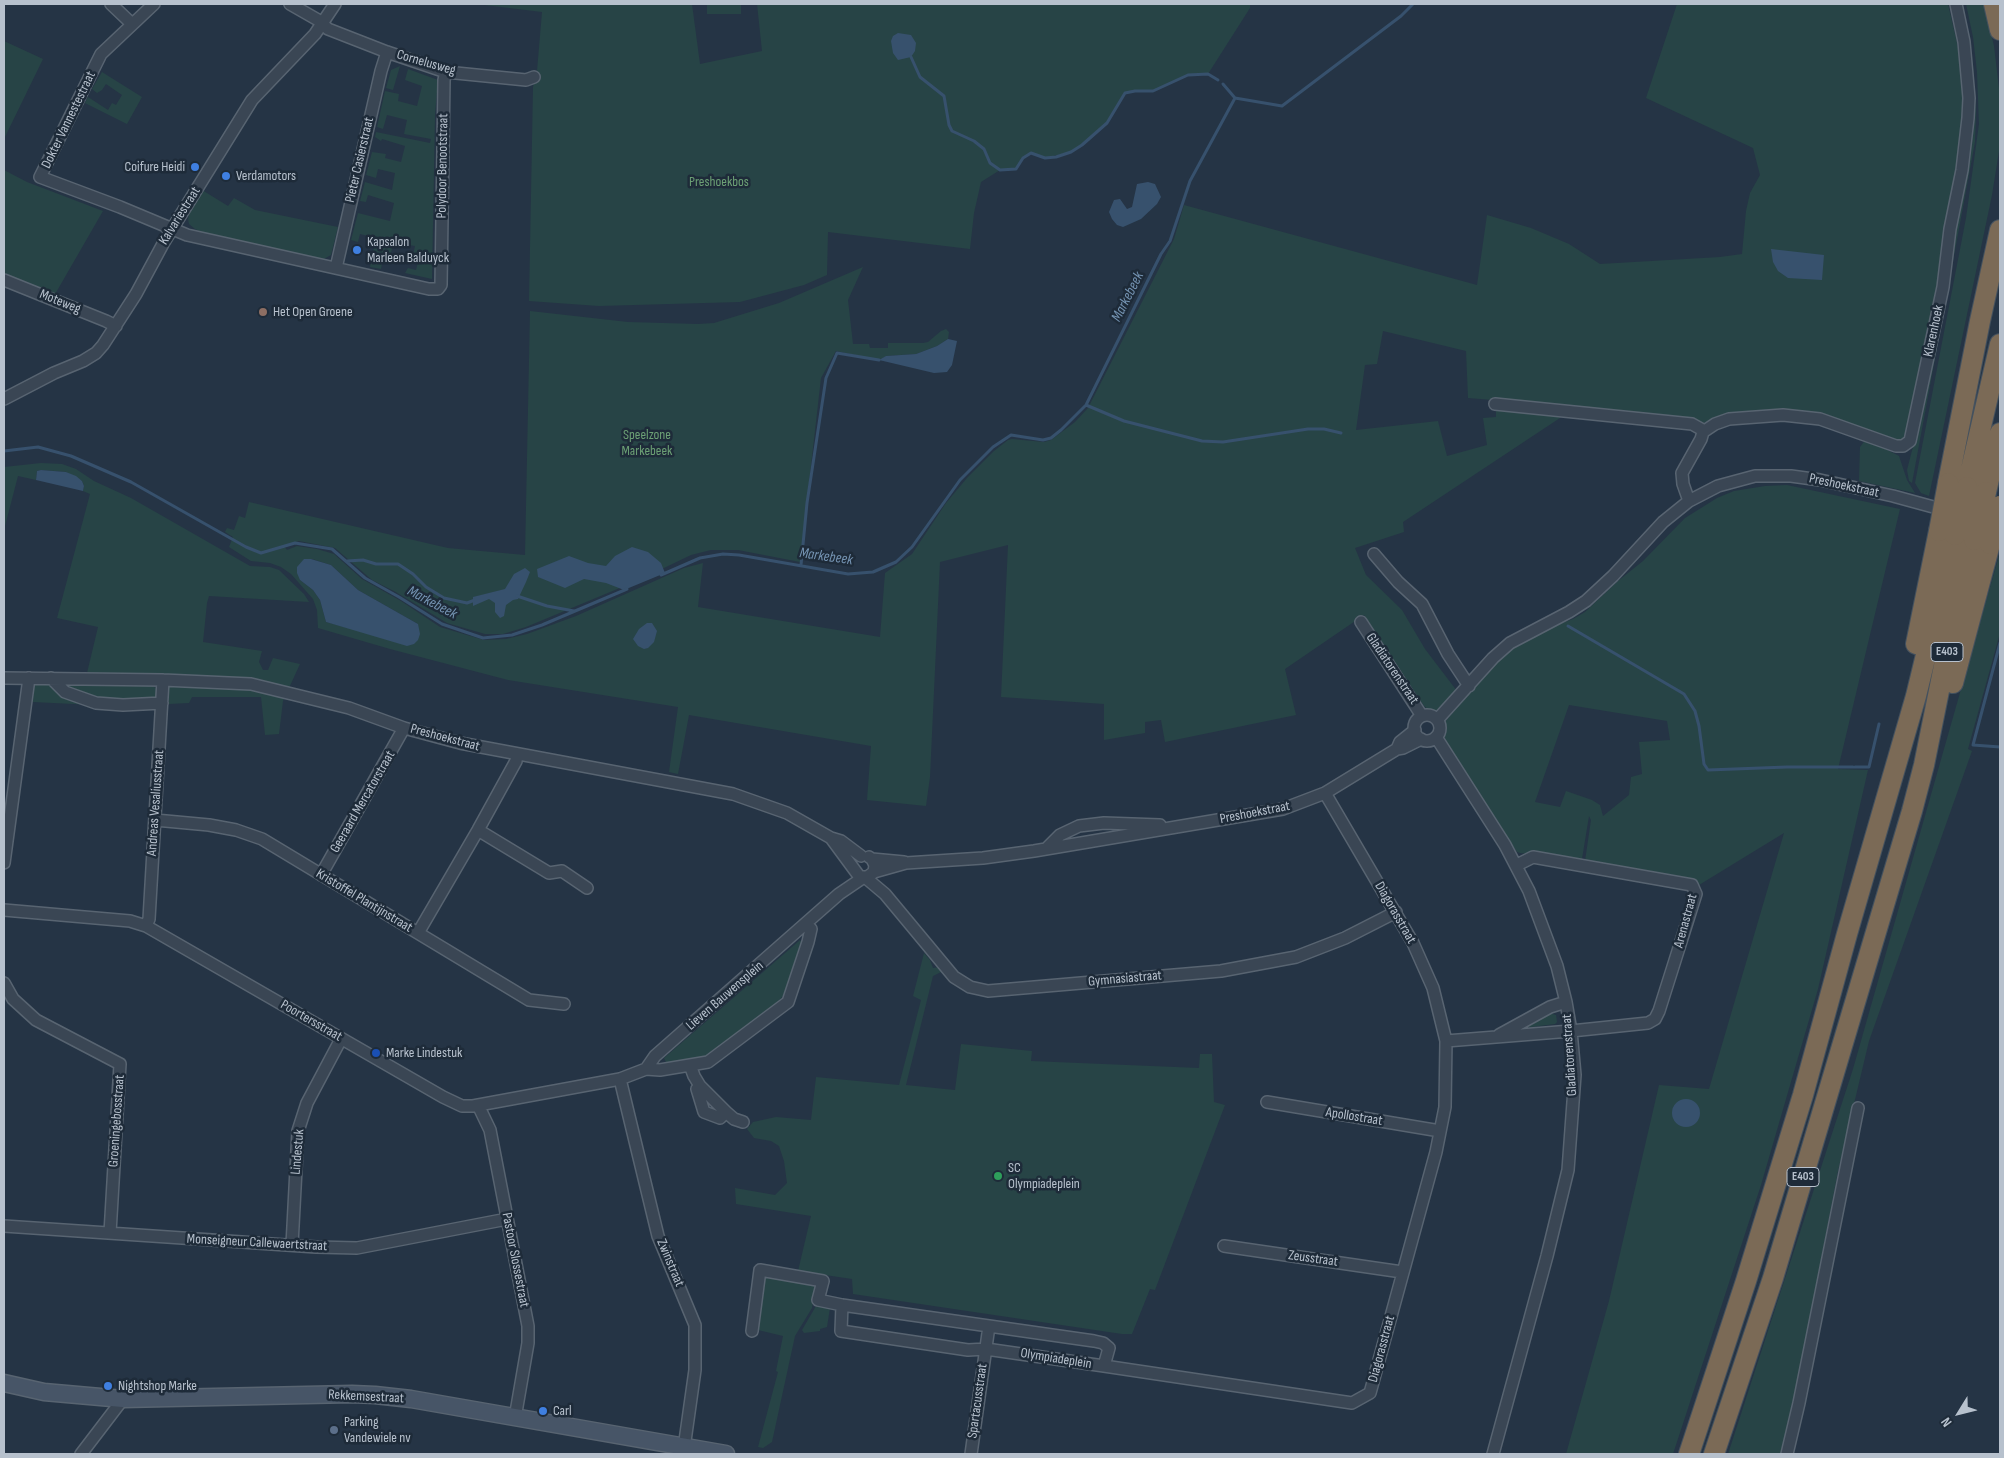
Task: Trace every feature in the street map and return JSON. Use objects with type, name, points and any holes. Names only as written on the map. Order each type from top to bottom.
[{"type":"highway","points":[[1994,4],[2000,30]]},
{"type":"highway","points":[[1965,538],[1967,487],[1980,321],[2000,230]]},
{"type":"highway","name":"E403","points":[[1714,1454],[1773,1278],[1924,765],[1951,692],[1965,538],[1967,487],[2000,344]]},
{"type":"highway","name":"E403","points":[[1967,487],[2000,433]]},
{"type":"highway","points":[[1965,538],[2000,506]]},
{"type":"highway","name":"E403","points":[[1689,1454],[1743,1290],[1803,1095],[1847,934],[1916,696],[1965,538]]},
{"type":"street","points":[[111,4],[132,24]]},
{"type":"street","name":"Dokter Vannestestraat","points":[[154,4],[101,54],[40,177],[120,206],[172,230]]},
{"type":"street","name":"Cornelusweg","points":[[290,4],[328,29],[446,72],[526,80],[534,77]]},
{"type":"street","name":"Kalvariestraat","points":[[4,399],[96,353],[116,326],[172,230],[252,100],[323,24],[335,4]]},
{"type":"street","name":"Klarenhoek","points":[[1703,432],[1715,424],[1729,420],[1783,415],[1820,418],[1896,446],[1903,446],[1910,441],[1943,287],[1950,229],[1962,170],[1967,127],[1968,98],[1964,42],[1956,4]]},
{"type":"street","name":"Pieter Casierstraat","points":[[336,268],[387,52]]},
{"type":"street","name":"Polydoor Benootstraat","points":[[336,268],[429,289],[438,289],[441,285],[444,80],[446,72]]},
{"type":"street","points":[[172,230],[336,268]]},
{"type":"street","name":"Moteweg","points":[[4,280],[116,326]]},
{"type":"street","points":[[1495,404],[1687,423],[1697,426],[1703,432],[1701,439],[1682,473],[1683,484],[1689,501]]},
{"type":"street","name":"Preshoekstraat","points":[[1437,720],[1493,658],[1510,643],[1586,601],[1613,576],[1662,522],[1689,501],[1718,486],[1742,478],[1768,475],[1791,476],[1893,496],[2000,524]]},
{"type":"street","points":[[1374,554],[1398,582],[1422,604],[1448,654],[1469,686]]},
{"type":"street","name":"Gladiatorenstraat","points":[[1361,622],[1422,716]]},
{"type":"street","name":"Preshoekstraat","points":[[4,678],[163,680],[251,684],[349,708],[404,728],[460,744],[733,794],[787,813],[831,838],[841,841],[867,858],[906,863],[983,858],[1282,810],[1325,793],[1397,749],[1400,742],[1418,734]]},
{"type":"street","points":[[4,863],[29,678]]},
{"type":"street","points":[[51,678],[65,692],[96,703],[123,705],[162,703]]},
{"type":"street","name":"Andreas Vesaliusstraat","points":[[146,926],[149,919],[163,680]]},
{"type":"street","points":[[1422,716],[1430,716],[1437,720],[1440,729],[1436,737],[1429,741],[1418,734],[1416,722],[1422,716]]},
{"type":"street","name":"Geeraard Mercatorstraat","points":[[321,875],[404,728]]},
{"type":"street","name":"Gladiatorenstraat","points":[[1436,737],[1517,865],[1529,891],[1557,966],[1571,1031],[1575,1075],[1575,1096],[1568,1170],[1547,1256],[1493,1454]]},
{"type":"street","points":[[418,934],[478,830],[516,761],[517,755]]},
{"type":"street","name":"Diagorasstraat","points":[[1104,1366],[1352,1403],[1370,1393],[1440,1131],[1445,1107],[1446,1041],[1433,988],[1413,943],[1325,793]]},
{"type":"street","name":"Kristoffel Plantijnstraat","points":[[155,820],[209,825],[236,830],[262,839],[529,1000],[564,1004]]},
{"type":"street","name":"Preshoekstraat","points":[[1046,849],[1060,836],[1079,826],[1104,822],[1189,825]]},
{"type":"street","points":[[478,830],[549,873],[562,871],[587,888]]},
{"type":"street","name":"Preshoekstraat","points":[[831,838],[854,869]]},
{"type":"street","name":"Arenastraat","points":[[1517,865],[1533,857],[1689,883],[1695,890],[1662,1002],[1655,1019],[1648,1023],[1571,1031]]},
{"type":"street","points":[[867,858],[875,865],[869,875],[860,876],[854,869],[854,863],[867,858]]},
{"type":"street","name":"Preshoekstraat","points":[[869,875],[906,863]]},
{"type":"street","name":"Lieven Bauwensplein","points":[[839,894],[854,869]]},
{"type":"street","name":"Gymnasiastraat","points":[[869,875],[881,881],[885,894],[954,977],[970,987],[988,991],[1221,971],[1296,957],[1345,938],[1396,912]]},
{"type":"street","name":"Lieven Bauwensplein","points":[[646,1069],[655,1056],[839,894],[869,875]]},
{"type":"street","name":"Poortersstraat","points":[[4,910],[130,921],[146,926],[443,1097],[462,1106],[478,1105],[620,1079]]},
{"type":"street","name":"Lieven Bauwensplein","points":[[620,1079],[646,1069],[660,1070],[708,1062],[788,1002],[811,929],[806,924]]},
{"type":"street","name":"Groeningebosstraat","points":[[4,983],[13,999],[36,1020],[120,1064],[110,1233]]},
{"type":"street","points":[[1496,1037],[1550,1007],[1566,1002]]},
{"type":"street","points":[[1446,1041],[1571,1031]]},
{"type":"street","name":"Lindestuk","points":[[292,1245],[298,1131],[307,1103],[341,1038]]},
{"type":"street","points":[[690,1065],[700,1086],[734,1119],[743,1122]]},
{"type":"street","name":"Zwinstraat","points":[[620,1079],[658,1236],[695,1325],[695,1370],[684,1448]]},
{"type":"street","name":"Apollostraat","points":[[1267,1102],[1440,1131]]},
{"type":"street","name":"Pastoor Slossestraat","points":[[478,1105],[490,1130],[528,1326],[528,1343],[515,1418]]},
{"type":"street","points":[[1787,1454],[1801,1394],[1858,1108]]},
{"type":"street","name":"Monseigneur Callewaertstraat","points":[[4,1226],[357,1248],[507,1218]]},
{"type":"street","name":"Zeusstraat","points":[[1224,1246],[1402,1272]]},
{"type":"street","name":"Olympiadeplein","points":[[752,1331],[760,1270],[823,1280],[818,1300],[1103,1343],[1109,1348],[1104,1366],[986,1349],[968,1350],[841,1331],[842,1305]]},
{"type":"street","points":[[986,1349],[988,1326]]},
{"type":"street","name":"Spartacusstraat","points":[[971,1454],[986,1349]]},
{"type":"street","name":"Rekkemsestraat","points":[[4,1383],[44,1392],[123,1399],[364,1394],[411,1399],[726,1454]]},
{"type":"street","points":[[81,1454],[123,1399]]},
{"type":"green space","name":"Preshoekbos","points":[[476,4],[692,4],[700,64],[762,51],[757,4],[1250,4],[1250,8],[1208,74],[1188,75],[1153,91],[1125,93],[1107,123],[1090,140],[1071,152],[1045,158],[1031,153],[1023,158],[1016,169],[1000,170],[981,182],[974,213],[970,249],[828,232],[827,275],[804,285],[740,302],[599,306],[529,301],[533,87],[537,71],[542,12]]},
{"type":"green space","points":[[707,4],[741,4],[741,14],[707,14]]},
{"type":"green space","name":"Speelzone Markebeek","points":[[1677,4],[1948,4],[1964,73],[1960,169],[1907,437],[1899,442],[1883,439],[1815,413],[1786,412],[1701,423],[1592,408],[1468,398],[1466,351],[1383,331],[1377,364],[1365,365],[1356,430],[1438,421],[1447,456],[1487,445],[1483,418],[1496,417],[1496,408],[1566,414],[1403,522],[1404,532],[1355,548],[1366,575],[1402,610],[1425,649],[1457,691],[1436,711],[1431,712],[1424,706],[1364,615],[1285,669],[1296,715],[1165,742],[1161,720],[1145,722],[1145,733],[1104,740],[1104,704],[1001,697],[1008,545],[940,562],[930,777],[926,806],[867,800],[871,746],[689,715],[678,774],[669,772],[678,707],[508,680],[318,628],[317,610],[313,599],[291,574],[281,567],[270,563],[251,561],[229,547],[233,537],[225,532],[227,528],[234,530],[239,516],[245,518],[249,502],[448,548],[525,555],[530,311],[628,322],[714,323],[779,303],[863,267],[848,300],[853,344],[869,344],[870,348],[888,348],[888,343],[923,343],[928,342],[946,329],[949,332],[948,339],[937,346],[916,354],[887,356],[879,360],[836,351],[821,378],[800,562],[738,550],[711,550],[691,555],[639,580],[526,627],[503,634],[485,634],[447,623],[372,580],[335,548],[299,541],[284,546],[287,550],[297,546],[334,554],[362,579],[401,601],[440,627],[484,640],[506,639],[527,634],[576,616],[684,568],[703,563],[698,607],[880,637],[885,573],[912,554],[946,503],[967,478],[1008,440],[1044,442],[1051,440],[1075,422],[1088,408],[1174,239],[1184,205],[1477,285],[1487,215],[1531,228],[1569,244],[1600,264],[1742,254],[1746,211],[1750,193],[1760,175],[1753,148],[1646,98]],"holes":[[[304,559],[312,559],[331,565],[358,590],[418,624],[348,628],[326,622],[320,600],[313,590],[300,580]]]},
{"type":"green space","points":[[1959,4],[1963,4],[1973,64],[1976,112],[1975,142],[1912,483],[1909,481],[1907,470],[1919,423],[1969,142]]},
{"type":"green space","points":[[1966,4],[1984,4],[1994,46],[2000,97],[2000,145],[1992,195],[1929,496],[1921,493],[1915,483],[1966,218],[1979,124],[1977,72],[1973,37]]},
{"type":"green space","points":[[4,41],[43,59],[4,139]]},
{"type":"green space","points":[[400,66],[393,90],[386,88],[391,70]]},
{"type":"green space","points":[[408,69],[438,80],[435,115],[432,279],[405,273],[408,268],[416,270],[418,262],[412,260],[415,246],[409,245],[410,240],[401,238],[397,246],[393,245],[391,253],[384,252],[381,269],[370,267],[376,238],[360,234],[358,242],[351,240],[358,213],[390,221],[394,203],[368,195],[366,202],[360,201],[365,182],[392,190],[395,173],[378,169],[376,178],[366,175],[372,152],[386,154],[385,158],[401,162],[405,146],[382,139],[381,141],[375,137],[376,132],[430,143],[431,139],[404,134],[407,120],[387,115],[383,129],[377,127],[385,91],[399,94],[398,101],[417,106],[422,86],[405,80]]},
{"type":"green space","points":[[102,72],[142,97],[127,124],[85,103],[88,97],[108,110],[112,103],[116,105],[122,95],[106,84],[97,93],[92,89]]},
{"type":"green space","points":[[4,170],[27,182],[103,211],[54,296],[4,275]]},
{"type":"green space","points":[[202,190],[228,206],[234,198],[255,210],[338,227],[331,255],[322,260],[206,234],[195,229],[189,224],[188,219],[190,211]]},
{"type":"green space","points":[[1866,439],[1899,456],[1907,480],[1915,493],[1859,481],[1860,447]]},
{"type":"green space","points":[[41,463],[62,464],[76,469],[94,481],[131,498],[250,566],[270,567],[279,570],[304,594],[309,602],[209,596],[207,603],[203,642],[262,651],[259,662],[263,670],[268,670],[273,658],[300,664],[283,701],[279,734],[265,735],[261,697],[192,697],[189,703],[169,704],[166,688],[169,685],[198,676],[87,673],[98,627],[57,618],[90,494],[83,491],[82,481],[66,472],[37,471],[36,480],[18,476],[4,530],[4,467]]},
{"type":"green space","points":[[1787,485],[1900,509],[1838,769],[1868,770],[1818,989],[1761,1185],[1673,1454],[1566,1454],[1609,1301],[1659,1085],[1709,1089],[1784,833],[1699,885],[1695,881],[1680,877],[1585,861],[1591,820],[1589,816],[1582,859],[1520,853],[1517,852],[1510,842],[1446,741],[1443,733],[1444,723],[1505,652],[1536,633],[1573,619],[1585,612],[1643,561],[1685,518],[1717,498],[1734,491]],"holes":[[[1569,705],[1667,721],[1670,740],[1639,742],[1642,774],[1631,777],[1629,795],[1603,816],[1600,805],[1592,800],[1566,791],[1560,807],[1535,802]]]},
{"type":"green space","points":[[2000,552],[2000,633],[1968,749],[1972,751],[1869,1041],[1838,1171],[1782,1454],[1728,1454],[1853,1069]]},
{"type":"green space","points":[[34,683],[147,684],[159,691],[156,699],[114,706],[33,702]]},
{"type":"green space","points":[[800,940],[803,945],[786,993],[769,1011],[707,1058],[667,1064],[664,1058]]},
{"type":"green space","name":"SC Olympiadeplein","points":[[924,953],[930,960],[933,968],[940,967],[941,972],[933,976],[906,1085],[955,1090],[961,1044],[1032,1051],[1031,1061],[1199,1068],[1200,1054],[1212,1054],[1214,1102],[1225,1105],[1155,1290],[1150,1289],[1132,1334],[853,1294],[852,1279],[798,1271],[811,1216],[736,1204],[735,1188],[775,1195],[787,1183],[784,1161],[779,1146],[771,1141],[754,1138],[747,1129],[753,1122],[776,1117],[811,1120],[816,1077],[899,1085],[921,1000],[913,996]]},
{"type":"green space","points":[[1549,1013],[1556,1015],[1557,1022],[1555,1024],[1524,1028]]},
{"type":"green space","points":[[768,1275],[813,1283],[815,1288],[812,1308],[795,1336],[772,1442],[763,1448],[758,1447],[778,1372],[776,1371],[783,1336],[758,1330],[762,1281]]},
{"type":"green space","points":[[816,1306],[830,1308],[827,1327],[820,1329],[820,1331],[804,1333],[802,1330]]},
{"type":"water","points":[[898,33],[911,35],[916,43],[915,51],[911,57],[898,60],[893,53],[891,41],[893,36]]},
{"type":"water","points":[[1148,182],[1155,184],[1161,197],[1157,204],[1141,219],[1123,227],[1117,225],[1109,212],[1114,200],[1120,199],[1127,209],[1132,207],[1137,184]]},
{"type":"water","points":[[1771,249],[1824,255],[1822,280],[1788,278],[1778,271],[1773,262]]},
{"type":"water","points":[[948,339],[957,341],[952,365],[947,372],[934,373],[879,360],[886,356],[916,354],[937,346]]},
{"type":"water","points":[[37,471],[66,472],[76,476],[82,481],[83,491],[36,480]]},
{"type":"water","points":[[632,547],[648,552],[661,563],[665,573],[624,590],[606,583],[584,579],[565,588],[538,577],[537,569],[569,556],[588,563],[606,566],[615,556]]},
{"type":"water","points":[[304,559],[311,559],[331,565],[358,590],[418,624],[420,634],[418,640],[414,644],[407,646],[326,622],[320,600],[313,590],[300,580],[297,573],[297,567]]},
{"type":"water","points":[[525,568],[530,572],[526,582],[518,599],[506,605],[504,616],[500,618],[495,612],[495,603],[489,599],[473,606],[473,597],[505,589],[514,574]]},
{"type":"water","points":[[647,623],[652,623],[657,631],[654,642],[644,649],[638,646],[633,639],[639,629]]},
{"type":"water","points":[[1686,1099],[1696,1103],[1700,1113],[1696,1123],[1686,1127],[1676,1123],[1672,1113],[1676,1103]]},
{"type":"waterway","name":"Markebeek","points":[[661,575],[700,558],[723,554],[739,555],[848,574],[873,572],[896,562],[912,547],[960,480],[993,447],[1011,435],[1043,440],[1051,438],[1086,405],[1161,254],[1170,241],[1190,181],[1235,98],[1282,106],[1401,16],[1413,4]]},
{"type":"waterway","points":[[911,57],[920,77],[944,96],[949,125],[952,131],[974,141],[984,149],[990,163],[1000,170],[1016,169],[1023,158],[1031,153],[1045,158],[1071,152],[1107,123],[1125,93],[1153,91],[1188,75],[1208,74],[1218,80]]},
{"type":"waterway","points":[[1223,84],[1235,98]]},
{"type":"waterway","points":[[801,565],[807,503],[826,378],[837,353],[879,360]]},
{"type":"waterway","points":[[1086,405],[1124,421],[1202,441],[1223,442],[1308,429],[1324,429],[1341,433]]},
{"type":"waterway","name":"Markebeek","points":[[4,451],[38,447],[71,456],[131,482],[246,547],[261,553],[295,543],[332,549],[365,578],[442,624],[483,638],[512,635],[542,625],[627,589]]},
{"type":"waterway","points":[[347,561],[363,560],[376,564],[398,564],[413,574],[426,587],[444,598],[467,603],[475,600]]},
{"type":"waterway","points":[[517,596],[547,606],[574,611]]},
{"type":"waterway","points":[[1568,626],[1684,694],[1695,711],[1704,764],[1708,770],[1853,767]]},
{"type":"waterway","points":[[2000,643],[1973,745],[2000,747]]},
{"type":"waterway","points":[[1855,767],[1869,767],[1879,724]]},
{"type":"place","name":"Coifure Heidi","points":[[195,167]]},
{"type":"place","name":"Verdamotors","points":[[226,176]]},
{"type":"place","name":"Kapsalon Marleen Balduyck","points":[[357,250]]},
{"type":"place","name":"Het Open Groene","points":[[263,312]]},
{"type":"place","name":"Marke Lindestuk","points":[[376,1053]]},
{"type":"place","name":"SC Olympiadeplein","points":[[998,1176]]},
{"type":"place","name":"Nightshop Marke","points":[[108,1386]]},
{"type":"place","name":"Carl","points":[[543,1411]]},
{"type":"place","name":"Parking Vandewiele nv","points":[[334,1430]]}]
